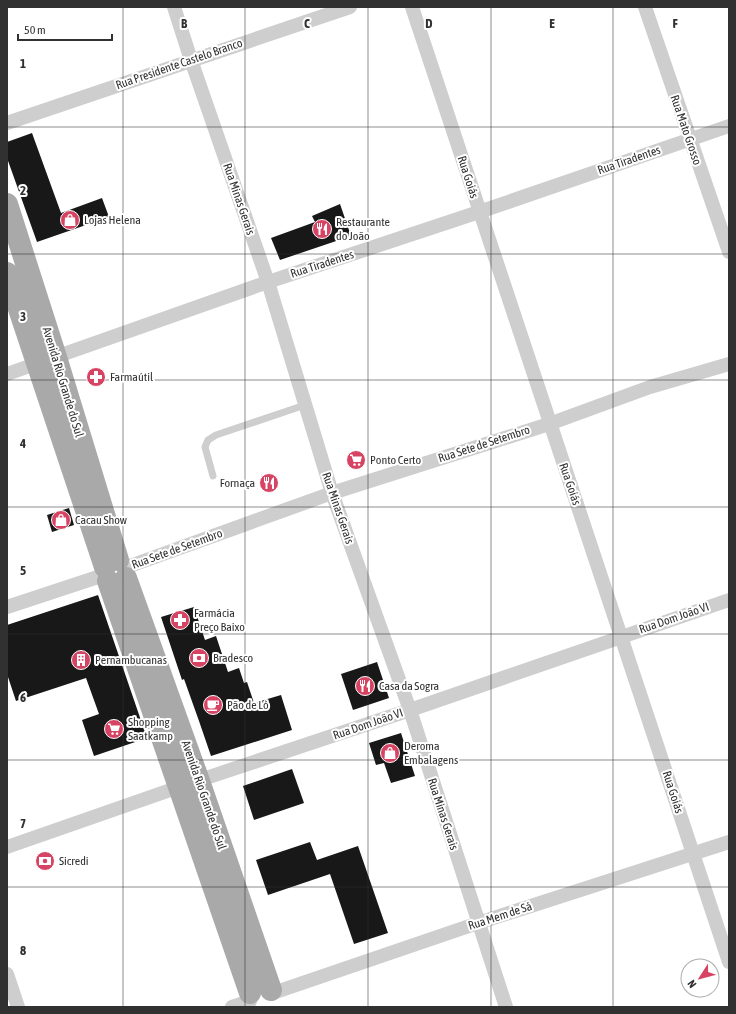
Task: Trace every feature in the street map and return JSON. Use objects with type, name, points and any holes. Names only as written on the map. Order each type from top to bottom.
[{"type":"main road","name":"Avenida Rio Grande do Sul","points":[[7,204],[46,361],[115,571],[189,784],[261,1000]]},
{"type":"main road","name":"Avenida Rio Grande do Sul","points":[[7,272],[46,361]]},
{"type":"street","name":"Rua Minas Gerais","points":[[174,7],[268,282],[332,493],[410,710],[506,1007]]},
{"type":"street","name":"Rua Presidente Castelo Branco","points":[[7,122],[350,7]]},
{"type":"street","name":"Rua Goiás","points":[[412,7],[549,424],[622,636],[729,962]]},
{"type":"street","name":"Rua Mato Grosso","points":[[645,7],[729,252]]},
{"type":"street","name":"Rua Tiradentes","points":[[7,374],[268,282],[479,212],[729,126]]},
{"type":"street","name":"Rua Sete de Setembro","points":[[7,607],[115,571],[332,493],[549,424],[650,388],[729,364]]},
{"type":"street","name":"Rua Dom João VI","points":[[7,847],[729,600]]},
{"type":"street","name":"Rua Mem de Sá","points":[[261,1000],[478,922],[729,842]]},
{"type":"street","points":[[7,974],[18,1007]]},
{"type":"lane","points":[[213,476],[205,447],[208,440],[216,435],[305,404]]},
{"type":"building","points":[[32,133],[61,213],[102,198],[109,217],[37,242],[7,158],[7,142]]},
{"type":"building","name":"Restaurante do João","points":[[340,204],[351,236],[280,260],[271,238],[315,222],[312,216]]},
{"type":"building","name":"Cacau Show","points":[[69,508],[74,525],[52,532],[47,515]]},
{"type":"building","points":[[98,595],[147,738],[94,756],[82,720],[99,714],[86,678],[16,701],[7,674],[7,625]]},
{"type":"building","points":[[194,607],[205,640],[216,636],[228,672],[239,668],[244,683],[247,682],[254,703],[281,695],[292,730],[211,756],[184,679],[182,680],[161,617]]},
{"type":"building","name":"Casa da Sogra","points":[[377,662],[389,698],[353,710],[341,674]]},
{"type":"building","name":"Deroma Embalagens","points":[[401,733],[415,776],[391,783],[384,763],[376,765],[369,743]]},
{"type":"building","points":[[292,769],[304,803],[254,820],[243,786]]},
{"type":"building","points":[[310,842],[317,860],[358,846],[388,933],[354,944],[330,874],[268,895],[256,860]]},
{"type":"place","name":"Lojas Helena","points":[[70,220]]},
{"type":"place","name":"Restaurante do João","points":[[322,229]]},
{"type":"place","name":"Farmaútil","points":[[96,377]]},
{"type":"place","name":"Ponto Certo","points":[[356,460]]},
{"type":"place","name":"Fornaça","points":[[269,483]]},
{"type":"place","name":"Cacau Show","points":[[61,520]]},
{"type":"place","name":"Farmácia Preço Baixo","points":[[180,620]]},
{"type":"place","name":"Bradesco","points":[[199,658]]},
{"type":"place","name":"Pernambucanas","points":[[81,660]]},
{"type":"place","name":"Casa da Sogra","points":[[365,686]]},
{"type":"place","name":"Pão de Ló","points":[[213,705]]},
{"type":"place","name":"Shopping Saatkamp","points":[[114,729]]},
{"type":"place","name":"Deroma Embalagens","points":[[390,753]]},
{"type":"place","name":"Sicredi","points":[[45,861]]}]
